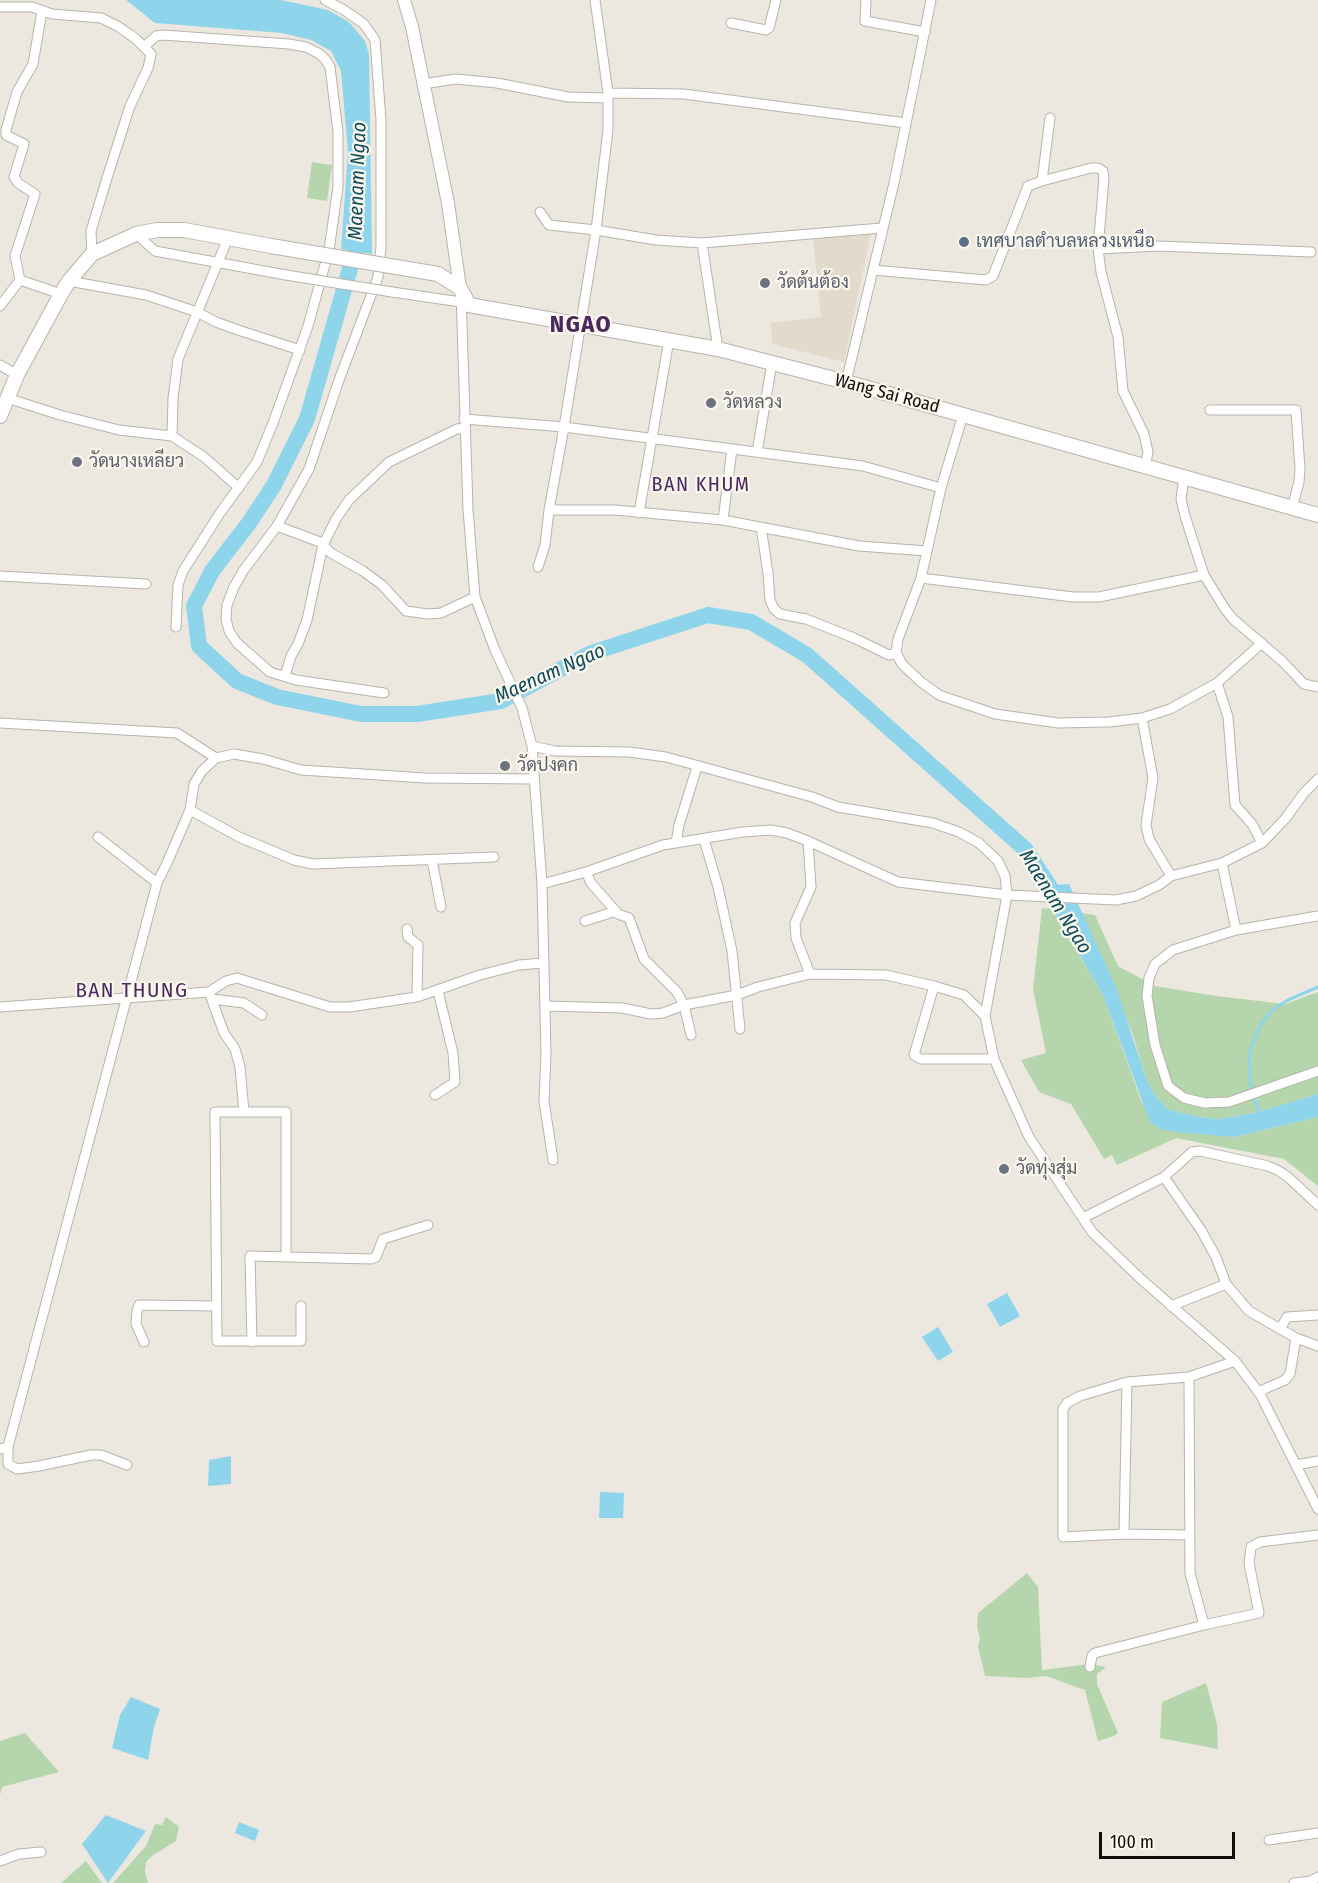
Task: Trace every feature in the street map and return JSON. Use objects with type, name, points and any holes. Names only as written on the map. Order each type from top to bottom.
[{"type":"main road","points":[[0,416],[17,375],[69,281],[92,254],[136,234],[157,230],[184,230],[438,274],[461,295]]},
{"type":"main road","name":"Wang Sai Road","points":[[461,295],[469,305],[718,349],[846,382],[1318,515]]},
{"type":"street","points":[[326,0],[364,24],[375,40],[381,120],[378,277],[339,380],[309,469],[277,526],[243,571],[234,587],[227,605],[226,620],[229,631],[237,643],[270,672],[296,680],[384,693]]},
{"type":"street","points":[[404,0],[412,27],[448,203],[461,295],[464,423],[475,597],[495,650],[522,708],[532,746],[543,884],[546,1054],[544,1101],[553,1160]]},
{"type":"street","points":[[538,567],[545,545],[596,230],[608,130],[608,95],[595,0]]},
{"type":"street","points":[[731,23],[766,30],[769,28],[776,0]]},
{"type":"street","points":[[861,0],[866,0],[866,21],[925,32]]},
{"type":"street","points":[[846,382],[894,183],[931,0]]},
{"type":"street","points":[[0,7],[32,7],[42,11],[101,18],[119,27],[151,54],[148,68],[130,106],[91,231],[92,254]]},
{"type":"street","points":[[0,306],[20,280],[15,255],[35,194],[18,183],[14,177],[24,144],[6,135],[6,130],[17,92],[33,64],[42,11]]},
{"type":"street","points":[[144,47],[156,36],[163,34],[306,47],[318,53],[330,67],[338,132],[338,187],[328,250],[308,326],[273,423],[256,462],[183,571],[178,585],[176,627]]},
{"type":"street","points":[[422,84],[456,79],[497,83],[568,97],[684,94],[906,123]]},
{"type":"street","points":[[1042,181],[1050,118]]},
{"type":"street","points":[[873,270],[986,280],[993,276],[1028,186],[1091,168],[1103,171],[1098,249],[1101,272],[1118,337],[1123,391],[1144,434],[1148,452],[1145,468]]},
{"type":"street","points":[[540,212],[549,225],[657,240],[702,243],[882,228]]},
{"type":"street","points":[[136,234],[155,251],[392,292],[461,295]]},
{"type":"street","points":[[171,436],[178,359],[228,238]]},
{"type":"street","points":[[702,243],[718,349]]},
{"type":"street","points":[[1098,249],[1158,246],[1311,252]]},
{"type":"street","points":[[20,280],[61,294]]},
{"type":"street","points":[[69,281],[146,295],[197,312],[216,322],[300,350]]},
{"type":"street","points":[[639,513],[669,340]]},
{"type":"street","points":[[757,452],[771,363]]},
{"type":"street","points":[[0,365],[17,375]]},
{"type":"street","points":[[7,398],[119,430],[171,436],[204,457],[239,488]]},
{"type":"street","points":[[1210,410],[1296,410],[1299,482],[1292,508]]},
{"type":"street","points":[[963,415],[941,488],[921,578],[898,639],[896,653],[902,664],[921,682],[939,695],[996,714],[1030,720],[1066,723],[1142,718],[1170,709],[1217,683],[1262,643]]},
{"type":"street","points":[[285,676],[307,620],[323,545],[336,519],[350,500],[390,462],[457,429],[464,423],[564,427],[862,466],[941,488]]},
{"type":"street","points":[[723,520],[732,449]]},
{"type":"street","points":[[1184,478],[1183,507],[1204,575],[1224,609],[1233,620],[1262,643],[1304,684],[1318,687]]},
{"type":"street","points":[[549,510],[639,513],[723,520],[859,546],[927,551]]},
{"type":"street","points":[[277,526],[323,545],[331,553],[363,571],[382,585],[406,611],[441,613],[475,597]]},
{"type":"street","points":[[761,527],[770,600],[774,609],[780,614],[806,619],[854,638],[889,655],[896,653]]},
{"type":"street","points":[[921,578],[1073,597],[1100,597],[1204,575]]},
{"type":"street","points":[[0,576],[146,584]]},
{"type":"street","points":[[1217,683],[1228,717],[1234,805],[1252,824],[1262,843]]},
{"type":"street","points":[[1142,718],[1153,778],[1146,825],[1149,839],[1172,876]]},
{"type":"street","points":[[0,723],[177,733],[216,758]]},
{"type":"street","points":[[532,746],[555,752],[646,753],[666,757],[812,797],[838,807],[933,823],[959,832],[979,843],[998,861],[1005,876],[1007,895],[986,1016],[994,1059],[1029,1137],[1092,1232],[1171,1306],[1235,1361],[1258,1392],[1318,1509]]},
{"type":"street","points":[[127,1465],[100,1455],[91,1455],[39,1467],[17,1469],[8,1464],[4,1448],[157,883],[190,810],[194,784],[202,771],[216,758],[234,754],[263,759],[301,770],[425,778],[533,779]]},
{"type":"street","points":[[676,843],[679,825],[697,767]]},
{"type":"street","points":[[543,884],[586,872],[645,850],[676,843],[771,830],[808,841],[898,882],[1007,895],[1116,900],[1136,896],[1172,876],[1222,863],[1262,843],[1318,779]]},
{"type":"street","points":[[190,810],[239,837],[305,863],[494,857]]},
{"type":"street","points":[[98,837],[157,883]]},
{"type":"street","points":[[704,839],[718,887],[732,951],[740,1029]]},
{"type":"street","points":[[808,841],[811,887],[795,923],[796,938],[810,974]]},
{"type":"street","points":[[432,860],[441,908]]},
{"type":"street","points":[[1222,863],[1236,930]]},
{"type":"street","points":[[586,872],[591,884],[616,911],[629,918],[644,959],[677,992],[684,1005],[691,1035]]},
{"type":"street","points":[[585,921],[616,911]]},
{"type":"street","points":[[1318,916],[1236,930],[1173,950],[1155,964],[1149,978],[1147,996],[1155,1045],[1168,1086],[1185,1098],[1205,1102],[1229,1102],[1318,1071]]},
{"type":"street","points":[[406,929],[408,937],[418,945],[417,997]]},
{"type":"street","points":[[210,996],[226,981],[237,978],[330,1007],[350,1007],[417,997],[480,975],[519,965],[543,963]]},
{"type":"street","points":[[545,1006],[622,1008],[651,1014],[663,1013],[684,1005],[737,995],[758,987],[810,974],[886,975],[964,995],[986,1016]]},
{"type":"street","points":[[934,986],[914,1055],[921,1059],[994,1059]]},
{"type":"street","points":[[435,1095],[455,1083],[453,1053],[438,991]]},
{"type":"street","points":[[0,1007],[127,996],[210,996],[244,1003],[262,1015]]},
{"type":"street","points":[[210,996],[224,1032],[235,1049],[240,1067],[243,1112]]},
{"type":"street","points":[[286,1256],[286,1112],[215,1112],[217,1341],[301,1341],[301,1306]]},
{"type":"street","points":[[1083,1218],[1164,1177],[1192,1152],[1200,1150],[1268,1166],[1279,1171],[1318,1205]]},
{"type":"street","points":[[1164,1177],[1201,1230],[1216,1257],[1226,1284],[1249,1311],[1296,1338],[1318,1346]]},
{"type":"street","points":[[252,1342],[250,1256],[371,1259],[376,1257],[383,1239],[428,1226]]},
{"type":"street","points":[[1171,1306],[1226,1284]]},
{"type":"street","points":[[144,1342],[136,1324],[139,1305],[216,1306]]},
{"type":"street","points":[[1280,1329],[1287,1317],[1318,1315]]},
{"type":"street","points":[[1258,1392],[1286,1380],[1290,1374],[1293,1344],[1296,1338]]},
{"type":"street","points":[[1189,1535],[1124,1534],[1063,1537],[1063,1409],[1067,1403],[1080,1396],[1127,1382],[1189,1377],[1235,1361]]},
{"type":"street","points":[[1189,1377],[1190,1573],[1204,1625]]},
{"type":"street","points":[[1124,1534],[1127,1382]]},
{"type":"street","points":[[1296,1465],[1318,1461]]},
{"type":"street","points":[[1090,1667],[1092,1656],[1095,1653],[1260,1613],[1249,1563],[1251,1547],[1260,1542],[1318,1535]]},
{"type":"street","points":[[1269,1840],[1318,1833]]},
{"type":"street","points":[[0,1861],[19,1854],[41,1852]]},
{"type":"street","points":[[1294,1883],[1311,1881],[1318,1877]]},
{"type":"shaded area","points":[[871,233],[844,362],[772,344],[771,323],[821,317],[813,238]]},
{"type":"green space","points":[[312,162],[332,165],[327,201],[307,198]]},
{"type":"green space","points":[[1042,908],[1052,909],[1103,995],[1142,1103],[1234,1137],[1318,1117],[1318,1186],[1284,1159],[1176,1138],[1117,1165],[1112,1155],[1104,1159],[1071,1104],[1039,1092],[1021,1060],[1046,1053],[1033,989]]},
{"type":"green space","points":[[1082,913],[1095,915],[1118,966],[1155,986],[1285,1004],[1318,992],[1318,1094],[1258,1112],[1221,1119],[1169,1110],[1156,1097],[1146,1078],[1132,1032]]},
{"type":"green space","points":[[1027,1573],[1038,1587],[1042,1670],[1090,1664],[1106,1667],[1097,1674],[1097,1684],[1118,1733],[1114,1736],[1098,1741],[1085,1690],[1046,1676],[1028,1678],[985,1676],[978,1646],[980,1639],[977,1626],[978,1613]]},
{"type":"green space","points":[[1206,1683],[1217,1724],[1218,1749],[1160,1738],[1162,1702]]},
{"type":"green space","points":[[25,1733],[59,1772],[2,1787],[0,1795],[0,1741]]},
{"type":"green space","points":[[166,1817],[179,1827],[176,1841],[146,1862],[145,1872],[148,1883],[113,1883],[146,1846],[155,1824],[162,1825]]},
{"type":"green space","points":[[86,1861],[102,1883],[61,1883]]},
{"type":"water","points":[[126,0],[281,0],[328,10],[349,22],[365,41],[369,54],[372,254],[341,249],[348,152],[341,71],[331,51],[311,40],[282,33],[155,23]]},
{"type":"water","points":[[1069,884],[1116,987],[1146,1078],[1156,1097],[1169,1110],[1221,1119],[1258,1112],[1318,1094],[1318,1117],[1234,1137],[1175,1132],[1161,1129],[1150,1122],[1103,995],[1039,886]]},
{"type":"water","points":[[1007,1293],[1020,1316],[1000,1327],[987,1304]]},
{"type":"water","points":[[938,1327],[953,1352],[938,1361],[922,1337]]},
{"type":"water","points":[[231,1456],[231,1484],[208,1486],[209,1460]]},
{"type":"water","points":[[600,1492],[624,1493],[623,1518],[599,1518]]},
{"type":"water","points":[[131,1697],[160,1709],[148,1760],[112,1748],[120,1715]]},
{"type":"water","points":[[106,1815],[146,1831],[108,1883],[82,1844]]},
{"type":"water","points":[[239,1822],[259,1830],[255,1841],[235,1833]]},
{"type":"waterway","name":"Maenam Ngao","points":[[361,230],[307,419],[274,485],[249,523],[212,571],[194,606],[199,646],[237,681],[277,697],[361,714],[417,714],[501,701],[591,653],[708,615],[751,622],[807,655],[1025,849],[1061,904]]},
{"type":"waterway","points":[[1259,1114],[1250,1082],[1249,1053],[1260,1026],[1272,1010],[1318,987]]},
{"type":"place","name":"เทศบาลตำบลหลวงเหนือ","points":[[964,242]]},
{"type":"place","name":"วัดต้นต้อง","points":[[765,283]]},
{"type":"place","name":"วัดหลวง","points":[[711,403]]},
{"type":"place","name":"วัดนางเหลียว","points":[[77,462]]},
{"type":"place","name":"วัดปงคก","points":[[505,766]]},
{"type":"place","name":"วัดทุ่งสุ่ม","points":[[1004,1169]]},
{"type":"district","name":"NGAO","points":[[581,325]]},
{"type":"district","name":"BAN KHUM","points":[[701,485]]},
{"type":"district","name":"BAN THUNG","points":[[132,991]]}]
